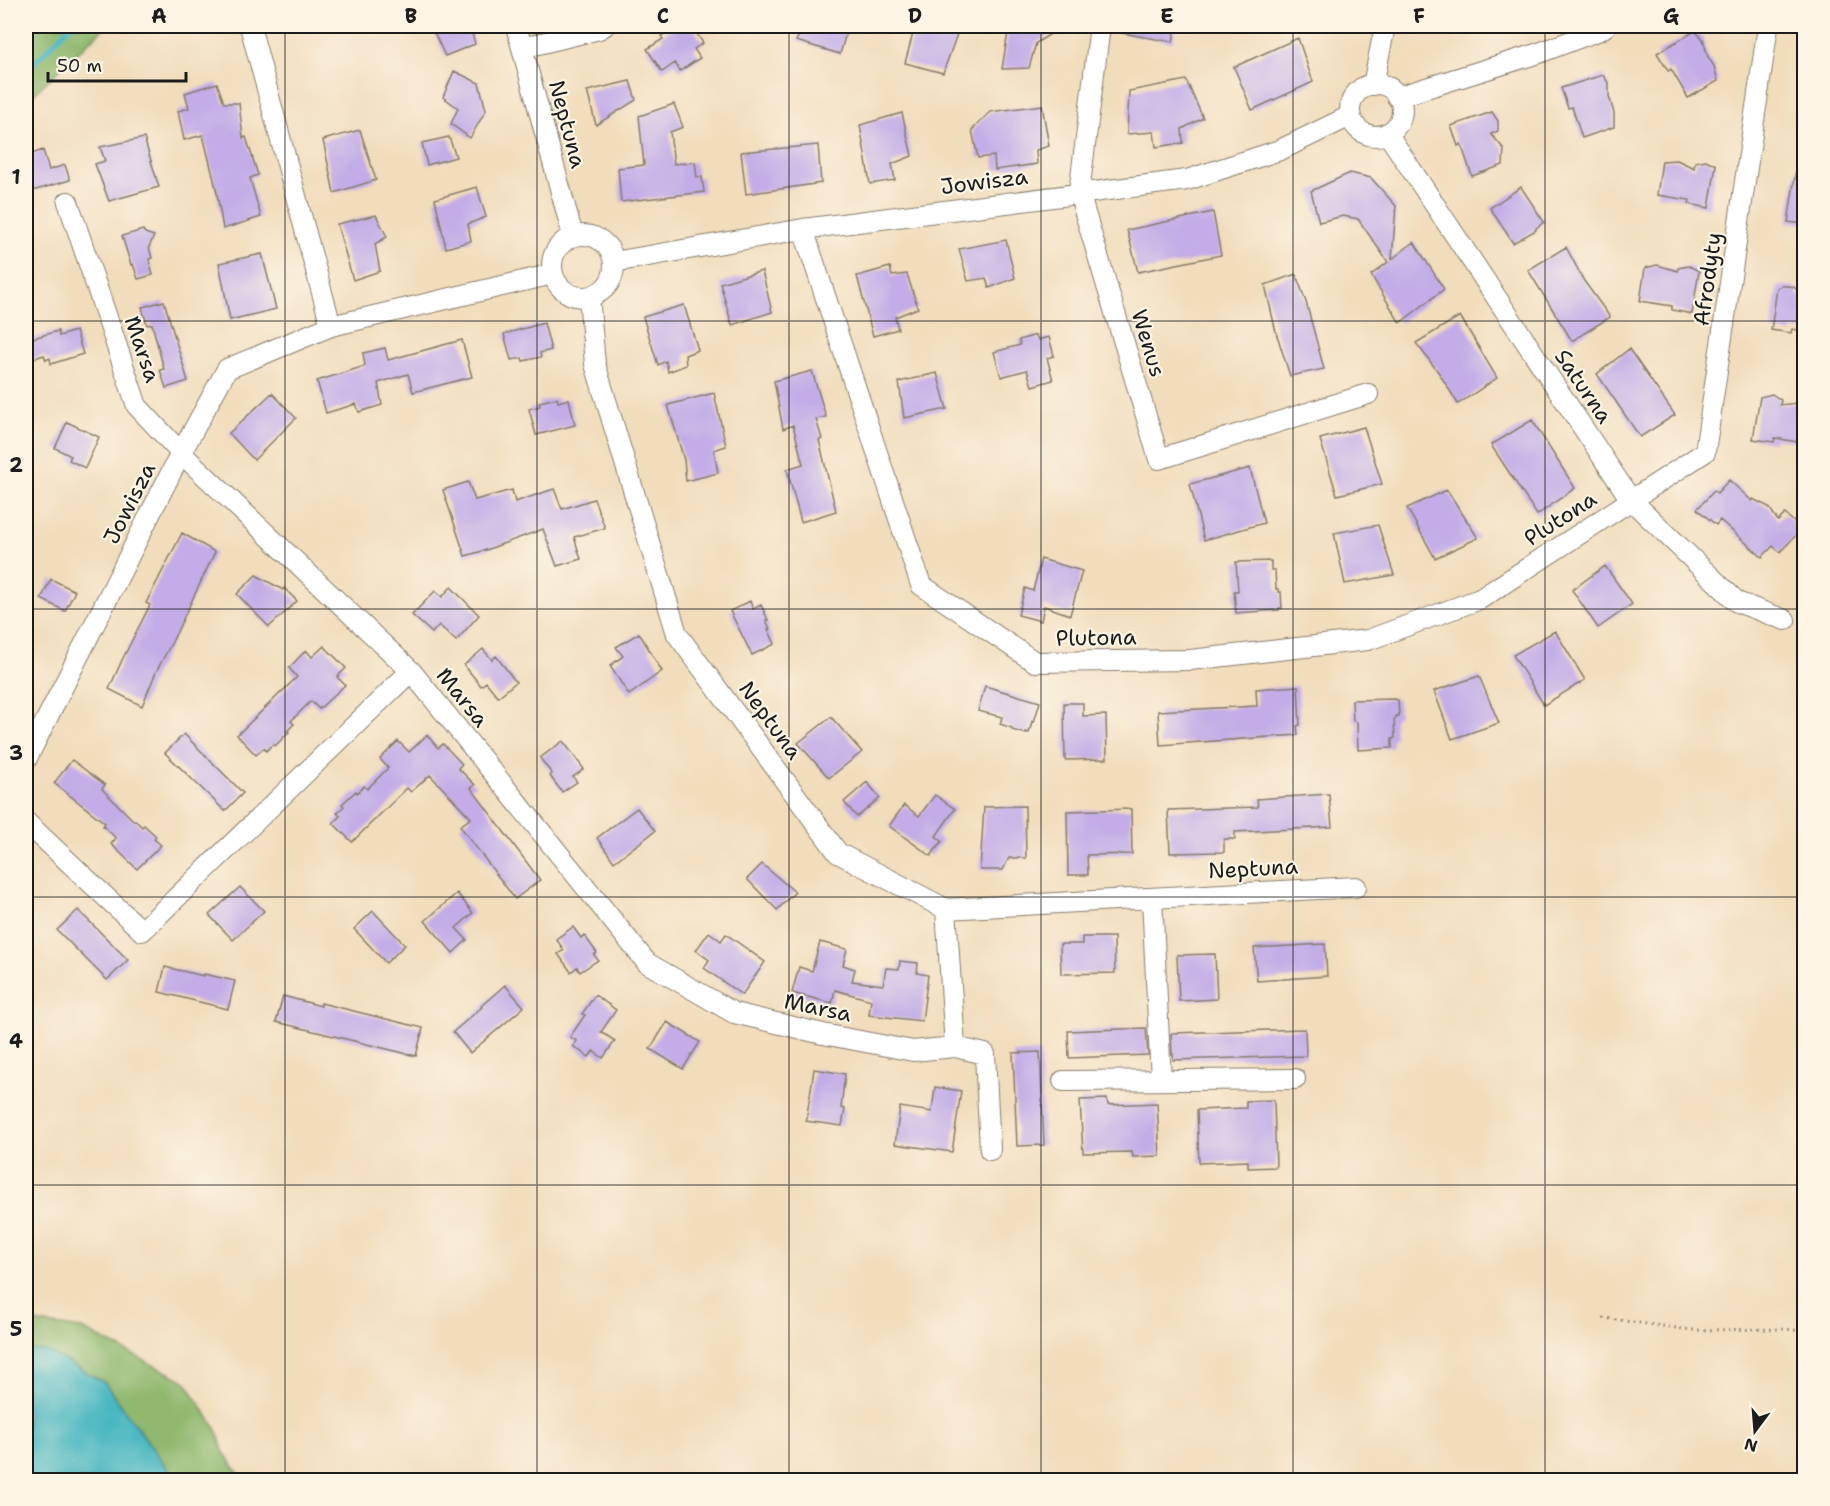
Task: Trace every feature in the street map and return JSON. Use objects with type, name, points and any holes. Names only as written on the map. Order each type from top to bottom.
[{"type":"street","points":[[250,26],[332,326]]},
{"type":"street","name":"Neptuna","points":[[516,26],[573,236]]},
{"type":"street","points":[[522,48],[604,26]]},
{"type":"street","name":"Wenus","points":[[1100,26],[1079,193],[1159,459],[1368,394]]},
{"type":"street","points":[[1373,85],[1385,26]]},
{"type":"street","points":[[1397,97],[1539,53],[1606,26]]},
{"type":"street","name":"Afrodyty","points":[[1631,500],[1705,452],[1768,26]]},
{"type":"street","points":[[1373,85],[1382,86],[1390,89],[1397,97],[1401,105],[1401,114],[1399,122],[1393,129],[1379,136],[1370,136],[1355,126],[1350,116],[1350,107],[1358,91],[1373,85]]},
{"type":"street","name":"Jowisza","points":[[614,262],[803,229],[1187,180],[1280,150],[1350,116]]},
{"type":"street","name":"Saturna","points":[[1387,133],[1631,500],[1737,602],[1785,620]]},
{"type":"street","name":"Marsa","points":[[68,202],[136,405],[181,453],[411,670],[646,963],[734,1013],[823,1034],[913,1051],[955,1047],[985,1054],[990,1150]]},
{"type":"street","name":"Plutona","points":[[803,229],[921,585],[1035,662],[1190,660],[1368,640],[1480,599],[1631,500]]},
{"type":"street","points":[[587,234],[600,239],[609,249],[614,262],[614,274],[608,284],[600,292],[589,297],[573,296],[560,287],[553,274],[552,262],[555,251],[563,241],[573,236],[587,234]]},
{"type":"street","name":"Jowisza","points":[[26,760],[181,453],[227,369],[332,326],[553,274]]},
{"type":"street","name":"Neptuna","points":[[589,297],[595,364],[677,634],[838,853],[946,909],[1356,887]]},
{"type":"street","points":[[26,822],[142,930],[411,670]]},
{"type":"street","points":[[1152,898],[1161,1080]]},
{"type":"street","points":[[946,909],[955,1047]]},
{"type":"street","points":[[1063,1081],[1295,1079]]},
{"type":"path","points":[[1603,1318],[1691,1330],[1784,1329],[1804,1331]]},
{"type":"green space","points":[[26,26],[106,26],[26,101]]},
{"type":"green space","points":[[26,1321],[82,1329],[185,1381],[217,1430],[223,1451],[243,1480],[176,1480],[155,1454],[47,1351],[26,1350]]},
{"type":"water","points":[[26,1350],[47,1351],[104,1382],[176,1480],[26,1480]]},
{"type":"building","points":[[431,26],[470,26],[475,44],[445,56]]},
{"type":"building","points":[[677,26],[692,26],[703,43],[694,49],[700,58],[680,71],[675,63],[662,72],[647,49]]},
{"type":"building","points":[[804,26],[848,26],[840,54],[796,41]]},
{"type":"building","points":[[915,26],[960,26],[943,73],[905,63]]},
{"type":"building","points":[[1009,26],[1063,26],[1036,43],[1029,68],[1002,69]]},
{"type":"building","points":[[1122,26],[1176,26],[1173,42],[1122,33]]},
{"type":"building","points":[[1695,31],[1703,39],[1718,81],[1688,98],[1671,69],[1668,71],[1657,53]]},
{"type":"building","points":[[1298,38],[1313,82],[1252,110],[1234,67]]},
{"type":"building","points":[[454,71],[479,83],[486,110],[470,138],[451,124],[458,108],[443,97]]},
{"type":"building","points":[[1603,75],[1609,84],[1614,127],[1582,138],[1572,107],[1568,108],[1561,88]]},
{"type":"building","points":[[1186,80],[1203,118],[1182,129],[1183,143],[1156,147],[1154,132],[1127,134],[1129,91]]},
{"type":"building","points":[[630,81],[636,100],[596,125],[587,91]]},
{"type":"building","points":[[217,83],[224,103],[239,103],[243,138],[246,137],[258,175],[250,178],[261,217],[223,229],[203,135],[184,140],[178,111],[189,108],[185,93]]},
{"type":"building","points":[[674,104],[683,127],[670,132],[674,164],[695,162],[697,177],[702,177],[704,192],[621,202],[618,168],[644,165],[639,116]]},
{"type":"building","points":[[1042,105],[1049,146],[1036,150],[1037,164],[995,170],[994,156],[978,158],[972,130],[990,112]]},
{"type":"building","points":[[1492,112],[1498,121],[1498,131],[1491,134],[1504,149],[1503,165],[1472,176],[1461,144],[1458,146],[1451,126]]},
{"type":"building","points":[[902,113],[912,156],[892,164],[895,180],[870,184],[860,125]]},
{"type":"building","points":[[360,130],[376,180],[334,193],[323,140]]},
{"type":"building","points":[[449,137],[456,157],[427,165],[422,143]]},
{"type":"building","points":[[144,138],[159,187],[109,201],[95,164],[105,161],[100,147]]},
{"type":"building","points":[[818,145],[821,183],[746,194],[741,152]]},
{"type":"building","points":[[43,150],[49,170],[65,165],[70,180],[26,193],[26,156]]},
{"type":"building","points":[[1677,160],[1694,168],[1695,162],[1706,160],[1716,165],[1709,208],[1689,204],[1690,200],[1657,195],[1662,161]]},
{"type":"building","points":[[1796,170],[1804,170],[1804,224],[1788,222]]},
{"type":"building","points":[[1350,173],[1371,178],[1396,206],[1392,259],[1414,242],[1444,289],[1400,323],[1371,275],[1388,262],[1358,219],[1343,216],[1319,222],[1311,191]]},
{"type":"building","points":[[477,187],[486,217],[468,224],[471,241],[446,248],[435,199]]},
{"type":"building","points":[[1521,187],[1544,222],[1536,230],[1513,243],[1490,208]]},
{"type":"building","points":[[1213,212],[1221,255],[1138,272],[1127,230]]},
{"type":"building","points":[[376,215],[387,237],[375,244],[380,271],[353,280],[337,224]]},
{"type":"building","points":[[143,230],[154,236],[149,247],[153,275],[138,279],[122,236]]},
{"type":"building","points":[[1006,240],[1015,278],[989,288],[986,278],[968,281],[959,249]]},
{"type":"building","points":[[1566,247],[1584,281],[1610,317],[1572,341],[1528,270]]},
{"type":"building","points":[[262,254],[276,309],[230,320],[219,263]]},
{"type":"building","points":[[1657,265],[1678,271],[1678,268],[1689,266],[1699,271],[1692,314],[1672,310],[1672,306],[1640,301],[1645,268]]},
{"type":"building","points":[[890,267],[892,276],[907,274],[918,308],[895,317],[898,329],[873,336],[857,276]]},
{"type":"building","points":[[762,271],[772,312],[732,325],[720,283]]},
{"type":"building","points":[[1296,274],[1324,369],[1290,376],[1276,332],[1265,285]]},
{"type":"building","points":[[1794,287],[1798,295],[1804,297],[1804,331],[1792,329],[1791,333],[1771,330],[1777,288]]},
{"type":"building","points":[[164,301],[188,381],[166,388],[160,370],[164,369],[152,324],[147,325],[142,307]]},
{"type":"building","points":[[684,305],[698,350],[685,355],[686,365],[668,372],[666,361],[658,365],[643,317]]},
{"type":"building","points":[[1460,316],[1497,378],[1458,404],[1439,373],[1416,343]]},
{"type":"building","points":[[544,323],[551,350],[540,353],[541,357],[523,361],[522,358],[511,360],[504,334]]},
{"type":"building","points":[[58,331],[59,336],[76,331],[83,354],[51,364],[50,358],[46,360],[44,355],[26,361],[26,340]]},
{"type":"building","points":[[1036,335],[1038,340],[1049,337],[1054,356],[1047,358],[1053,380],[1032,386],[1027,370],[1001,377],[994,352],[1020,345],[1019,340]]},
{"type":"building","points":[[462,340],[472,377],[413,392],[408,374],[378,383],[382,405],[359,412],[356,404],[326,413],[317,381],[365,366],[363,353],[385,348],[388,360]]},
{"type":"building","points":[[1629,349],[1675,415],[1640,437],[1597,374]]},
{"type":"building","points":[[812,371],[826,417],[816,419],[836,511],[801,522],[787,469],[803,464],[793,425],[783,429],[774,381]]},
{"type":"building","points":[[937,373],[947,409],[904,418],[899,382]]},
{"type":"building","points":[[272,393],[296,418],[254,460],[229,433]]},
{"type":"building","points":[[714,393],[726,446],[714,450],[718,473],[686,481],[684,460],[668,405]]},
{"type":"building","points":[[1772,394],[1781,400],[1780,405],[1798,403],[1804,405],[1804,443],[1775,438],[1774,442],[1753,439],[1760,397]]},
{"type":"building","points":[[557,398],[558,402],[569,399],[575,425],[536,435],[529,409],[540,406],[539,402]]},
{"type":"building","points":[[1532,420],[1575,488],[1537,515],[1491,445]]},
{"type":"building","points":[[67,422],[99,437],[85,468],[69,460],[71,456],[55,448]]},
{"type":"building","points":[[1364,427],[1382,484],[1337,495],[1320,439]]},
{"type":"building","points":[[1250,468],[1264,523],[1204,540],[1190,484]]},
{"type":"building","points":[[1729,480],[1752,501],[1753,499],[1769,507],[1778,521],[1785,514],[1802,529],[1780,552],[1773,546],[1762,557],[1720,520],[1716,525],[1697,509],[1714,491],[1717,493]]},
{"type":"building","points":[[468,482],[475,500],[512,490],[515,502],[554,489],[562,509],[594,499],[605,528],[574,537],[581,559],[557,566],[543,529],[465,556],[443,490]]},
{"type":"building","points":[[1447,490],[1478,538],[1435,558],[1407,508]]},
{"type":"building","points":[[1378,525],[1394,575],[1345,584],[1334,533]]},
{"type":"building","points":[[182,533],[215,552],[156,672],[142,706],[109,689],[150,605],[146,603]]},
{"type":"building","points":[[1041,559],[1082,571],[1070,615],[1044,606],[1041,621],[1018,615],[1025,588],[1033,591]]},
{"type":"building","points":[[1271,561],[1271,570],[1275,570],[1276,589],[1281,592],[1282,608],[1236,613],[1234,591],[1238,591],[1236,562]]},
{"type":"building","points":[[1605,566],[1632,604],[1598,628],[1572,590]]},
{"type":"building","points":[[256,575],[283,590],[284,588],[297,601],[269,627],[237,594]]},
{"type":"building","points":[[51,579],[75,591],[65,611],[41,599]]},
{"type":"building","points":[[451,587],[479,615],[456,641],[439,625],[432,633],[412,615],[435,591],[442,597]]},
{"type":"building","points":[[750,601],[753,609],[761,605],[775,644],[752,655],[730,611]]},
{"type":"building","points":[[1555,631],[1585,680],[1544,705],[1513,655]]},
{"type":"building","points":[[639,633],[662,671],[629,695],[610,666],[623,656],[616,647]]},
{"type":"building","points":[[324,646],[346,668],[337,677],[345,685],[319,709],[311,701],[291,721],[294,724],[287,731],[289,732],[275,746],[273,744],[266,751],[264,748],[256,755],[237,735],[297,677],[289,668],[306,650],[312,657]]},
{"type":"building","points":[[483,649],[492,660],[496,656],[516,682],[498,697],[486,682],[481,686],[464,665]]},
{"type":"building","points":[[1479,676],[1499,723],[1452,739],[1434,691]]},
{"type":"building","points":[[985,686],[1040,702],[1029,733],[1012,730],[1000,724],[1002,717],[978,711]]},
{"type":"building","points":[[1298,686],[1300,725],[1297,726],[1298,735],[1160,745],[1158,711],[1257,706],[1256,689]]},
{"type":"building","points":[[1352,700],[1398,700],[1399,716],[1394,719],[1395,738],[1392,739],[1392,748],[1358,750],[1357,722],[1353,721]]},
{"type":"building","points":[[1064,703],[1083,703],[1083,716],[1106,715],[1107,759],[1065,760]]},
{"type":"building","points":[[831,717],[862,752],[829,778],[798,743]]},
{"type":"building","points":[[184,734],[243,793],[225,811],[165,753]]},
{"type":"building","points":[[427,735],[438,748],[443,744],[462,764],[458,768],[475,785],[471,788],[540,880],[515,899],[460,826],[471,818],[430,775],[411,792],[407,788],[352,842],[333,823],[340,816],[337,813],[344,806],[342,804],[364,786],[367,789],[388,768],[380,759],[398,741],[409,752]]},
{"type":"building","points":[[563,741],[584,769],[573,777],[577,782],[562,792],[540,758]]},
{"type":"building","points":[[72,760],[105,785],[102,789],[134,821],[142,827],[144,825],[156,836],[154,839],[161,845],[137,869],[111,844],[116,838],[103,826],[105,823],[54,783]]},
{"type":"building","points":[[867,782],[880,798],[857,817],[844,802]]},
{"type":"building","points":[[1329,794],[1332,827],[1235,832],[1235,839],[1224,839],[1224,852],[1170,853],[1168,810],[1258,807],[1257,799]]},
{"type":"building","points":[[935,795],[955,809],[936,836],[942,841],[931,856],[889,826],[904,805],[919,816]]},
{"type":"building","points":[[1025,806],[1026,858],[1009,858],[1003,870],[980,870],[984,807]]},
{"type":"building","points":[[637,808],[655,831],[614,862],[597,838]]},
{"type":"building","points":[[1131,809],[1132,854],[1087,855],[1088,875],[1068,875],[1067,811]]},
{"type":"building","points":[[762,864],[795,892],[777,910],[747,879]]},
{"type":"building","points":[[240,887],[264,911],[233,940],[209,915]]},
{"type":"building","points":[[457,893],[473,913],[456,928],[467,940],[453,953],[425,921]]},
{"type":"building","points":[[78,910],[128,960],[107,980],[57,930]]},
{"type":"building","points":[[373,911],[405,945],[386,963],[354,929]]},
{"type":"building","points":[[573,927],[581,938],[584,935],[597,953],[594,955],[598,960],[580,972],[577,967],[571,972],[558,954],[564,950],[556,939]]},
{"type":"building","points":[[709,932],[721,941],[726,934],[765,962],[742,995],[704,968],[709,960],[696,950]]},
{"type":"building","points":[[1082,937],[1114,937],[1115,973],[1061,974],[1060,944],[1082,944]]},
{"type":"building","points":[[820,942],[847,949],[843,965],[855,969],[852,981],[883,985],[886,968],[899,969],[900,961],[918,963],[917,973],[928,975],[922,1021],[869,1015],[871,1000],[835,990],[832,1003],[792,993],[799,967],[812,971]]},
{"type":"building","points":[[1325,944],[1327,976],[1257,981],[1254,948]]},
{"type":"building","points":[[1215,954],[1217,999],[1179,1001],[1177,955]]},
{"type":"building","points":[[165,967],[235,981],[228,1009],[159,992]]},
{"type":"building","points":[[505,985],[524,1007],[470,1053],[453,1032]]},
{"type":"building","points":[[595,995],[616,1010],[601,1032],[615,1041],[603,1058],[593,1051],[589,1057],[573,1046],[577,1041],[570,1037]]},
{"type":"building","points":[[283,996],[423,1028],[416,1056],[276,1022]]},
{"type":"building","points":[[667,1022],[700,1042],[683,1069],[650,1049]]},
{"type":"building","points":[[1146,1028],[1148,1055],[1069,1058],[1068,1031]]},
{"type":"building","points":[[1305,1029],[1306,1056],[1173,1060],[1171,1034],[1173,1033]]},
{"type":"building","points":[[1040,1052],[1044,1145],[1017,1146],[1013,1053]]},
{"type":"building","points":[[814,1069],[845,1074],[841,1108],[845,1109],[842,1126],[806,1121]]},
{"type":"building","points":[[935,1087],[961,1091],[952,1152],[895,1144],[900,1107],[932,1112]]},
{"type":"building","points":[[1107,1099],[1108,1105],[1157,1103],[1160,1156],[1133,1157],[1132,1152],[1083,1153],[1080,1100]]},
{"type":"building","points":[[1274,1100],[1276,1167],[1248,1168],[1248,1161],[1199,1163],[1197,1110],[1246,1108],[1246,1101]]},
{"type":"waterway","points":[[26,71],[70,26]]}]
